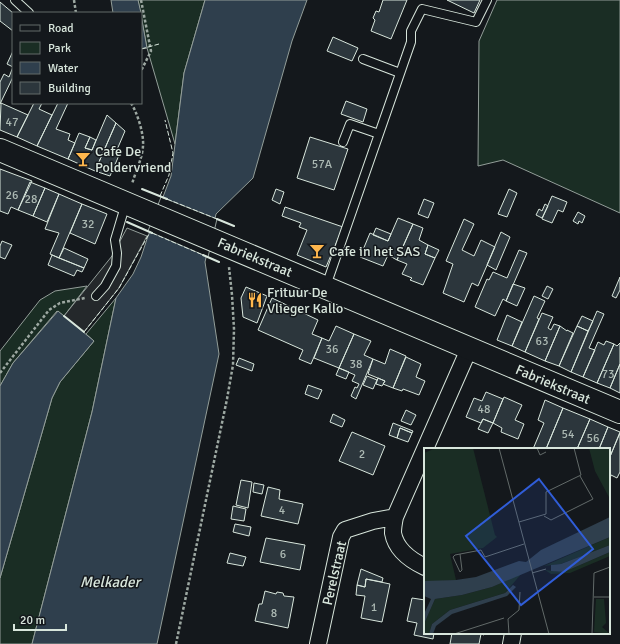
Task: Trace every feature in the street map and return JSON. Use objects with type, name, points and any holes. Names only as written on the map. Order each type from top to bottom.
[{"type":"main road","name":"Fabriekstraat","points":[[0,150],[228,245],[469,349],[620,412]]},
{"type":"street","points":[[425,448],[469,349]]},
{"type":"street","points":[[424,451],[395,517],[393,532],[398,547],[408,557],[424,565]]},
{"type":"street","name":"Perelstraat","points":[[318,644],[338,544],[345,530],[373,521],[395,517]]},
{"type":"street","points":[[511,644],[513,634]]},
{"type":"lane","points":[[15,0],[28,12]]},
{"type":"lane","points":[[325,286],[411,42],[411,31],[422,9],[476,22],[487,0]]},
{"type":"lane","points":[[363,59],[400,73]]},
{"type":"lane","points":[[343,142],[350,124],[379,134]]},
{"type":"lane","points":[[96,296],[105,286],[116,266],[117,253],[115,240],[130,204]]},
{"type":"path","points":[[74,0],[76,12]]},
{"type":"path","points":[[141,0],[151,51],[142,69]]},
{"type":"path","points":[[130,204],[144,146],[132,104]]},
{"type":"path","points":[[176,644],[226,406],[232,365],[234,329],[232,295],[228,269],[228,245]]},
{"type":"path","points":[[0,373],[49,310],[60,303],[96,296]]},
{"type":"green space","points":[[138,0],[205,0],[184,73],[175,144],[147,48],[142,21],[142,12],[140,12]]},
{"type":"green space","points":[[497,0],[620,0],[620,213],[503,160],[478,166],[479,41]]},
{"type":"green space","points":[[87,286],[64,316],[57,311],[13,363],[0,386],[0,351],[40,300],[55,291]]},
{"type":"green space","points":[[116,298],[92,412],[32,644],[0,644],[0,578],[52,398],[60,382],[94,341],[86,334]]},
{"type":"shaded area","points":[[127,228],[147,236],[119,288],[84,332],[64,316],[112,256]]},
{"type":"water","points":[[111,0],[138,0],[141,12],[113,12]]},
{"type":"water","name":"Melkader","points":[[205,0],[307,0],[292,41],[253,178],[216,214],[205,262],[219,354],[157,644],[32,644],[92,412],[116,298],[133,274],[141,257],[171,176],[184,73]]},
{"type":"water","points":[[142,20],[147,48],[142,49]]},
{"type":"water","points":[[58,311],[94,341],[60,382],[52,398],[0,578],[0,386],[13,363]]},
{"type":"pier","points":[[161,197],[217,219],[208,257],[148,231]]},
{"type":"building","points":[[383,0],[407,0],[391,39],[371,31],[375,20],[373,18],[376,11],[379,12]]},
{"type":"building","points":[[447,0],[480,0],[474,13]]},
{"type":"building","points":[[0,2],[12,12],[12,30],[0,21]]},
{"type":"building","points":[[333,37],[358,48],[352,61],[327,51]]},
{"type":"building","points":[[12,53],[12,66],[7,64]]},
{"type":"building","points":[[12,70],[12,79],[0,104],[0,82],[4,74],[9,77]]},
{"type":"building","points":[[346,101],[367,109],[363,122],[341,114]]},
{"type":"building","points":[[1,103],[28,115],[17,137],[0,130]]},
{"type":"building","points":[[34,104],[42,104],[39,109],[52,115],[37,146],[17,137]]},
{"type":"building","points":[[58,104],[68,104],[56,129],[70,134],[68,140],[75,143],[68,159],[37,146]]},
{"type":"building","points":[[107,115],[116,123],[95,171],[68,159],[79,133],[90,137],[85,148],[92,150]]},
{"type":"building","points":[[116,123],[125,131],[116,152],[120,153],[110,176],[95,171]]},
{"type":"building","points":[[90,137],[96,140],[92,150],[85,148]]},
{"type":"building","points":[[310,137],[348,149],[334,190],[297,178]]},
{"type":"building","points":[[0,169],[32,181],[18,210],[11,207],[8,214],[0,211]]},
{"type":"building","points":[[30,182],[45,188],[33,216],[18,210]]},
{"type":"building","points":[[45,188],[59,194],[47,222],[33,216]]},
{"type":"building","points":[[276,189],[284,192],[280,204],[272,200]]},
{"type":"building","points":[[509,189],[517,193],[507,217],[498,214]]},
{"type":"building","points":[[59,194],[82,204],[59,258],[50,254],[59,233],[45,229]]},
{"type":"building","points":[[552,196],[567,202],[563,212],[558,210],[552,223],[542,219]]},
{"type":"building","points":[[424,199],[434,203],[428,218],[418,214]]},
{"type":"building","points":[[82,204],[107,214],[95,244],[70,233]]},
{"type":"building","points":[[545,204],[548,206],[542,218],[536,215],[539,209],[542,211]]},
{"type":"building","points":[[285,207],[343,227],[326,267],[297,255],[307,230],[299,227],[301,223],[282,216]]},
{"type":"building","points":[[578,212],[585,216],[582,223],[579,221],[578,224],[573,221]]},
{"type":"building","points":[[398,218],[413,224],[397,260],[388,255],[383,266],[360,257],[370,233],[388,241]]},
{"type":"building","points":[[464,219],[474,224],[462,250],[474,256],[481,240],[495,247],[478,286],[472,283],[464,302],[443,293],[453,264],[446,261]]},
{"type":"building","points":[[413,224],[423,228],[419,240],[428,245],[425,254],[435,258],[423,285],[410,280],[412,278],[402,274],[407,264],[397,260]]},
{"type":"building","points":[[376,228],[391,234],[388,241],[373,235]]},
{"type":"building","points":[[501,232],[510,237],[496,270],[487,265]]},
{"type":"building","points":[[2,241],[12,245],[5,259],[0,257],[0,246]]},
{"type":"building","points":[[428,245],[439,250],[435,258],[425,254]]},
{"type":"building","points":[[64,248],[88,259],[84,268],[59,258]]},
{"type":"building","points":[[519,250],[527,253],[506,301],[503,299],[495,316],[475,307],[487,279],[489,280],[493,272],[507,278]]},
{"type":"building","points":[[52,255],[84,268],[82,272],[77,270],[74,276],[48,265]]},
{"type":"building","points":[[620,277],[620,290],[616,298],[612,296]]},
{"type":"building","points":[[513,284],[525,288],[517,306],[506,301]]},
{"type":"building","points":[[547,286],[553,289],[548,299],[542,296]]},
{"type":"building","points":[[246,287],[267,296],[257,323],[243,317],[241,298]]},
{"type":"building","points":[[534,296],[545,301],[537,318],[539,319],[525,352],[512,346]]},
{"type":"building","points":[[272,298],[318,320],[312,334],[322,338],[311,364],[299,359],[303,350],[258,330]]},
{"type":"building","points":[[597,311],[604,314],[589,348],[595,350],[583,377],[571,372]]},
{"type":"building","points":[[542,313],[553,317],[548,328],[551,330],[554,324],[560,326],[545,361],[525,352]]},
{"type":"building","points":[[507,315],[522,322],[512,346],[497,340]]},
{"type":"building","points":[[582,316],[593,321],[588,331],[577,326]]},
{"type":"building","points":[[336,326],[354,334],[339,368],[314,358],[322,338],[329,341]]},
{"type":"building","points":[[560,326],[573,333],[559,366],[545,361]]},
{"type":"building","points":[[577,326],[588,331],[571,372],[559,366]]},
{"type":"building","points":[[354,334],[371,341],[364,355],[373,359],[356,399],[351,396],[355,387],[357,388],[359,384],[352,381],[355,375],[339,368]]},
{"type":"building","points":[[606,341],[614,344],[597,383],[583,377],[598,342],[604,345]]},
{"type":"building","points":[[620,343],[620,364],[610,388],[597,383],[614,344],[617,346]]},
{"type":"building","points":[[390,349],[406,356],[393,388],[383,384],[385,381],[368,374],[373,359],[385,364]]},
{"type":"building","points":[[406,357],[421,364],[416,377],[425,381],[419,395],[403,389],[402,391],[393,388]]},
{"type":"building","points":[[239,358],[254,364],[252,371],[236,365]]},
{"type":"building","points":[[620,364],[620,393],[610,388]]},
{"type":"building","points":[[339,368],[349,372],[346,379],[336,375]]},
{"type":"building","points":[[367,376],[377,380],[373,389],[363,385]]},
{"type":"building","points":[[378,378],[385,381],[382,386],[376,384]]},
{"type":"building","points":[[308,385],[322,390],[318,399],[305,394]]},
{"type":"building","points":[[486,392],[503,399],[493,423],[483,419],[481,423],[466,417],[474,398],[482,401]]},
{"type":"building","points":[[504,397],[522,405],[515,420],[524,424],[518,439],[501,432],[502,428],[493,423]]},
{"type":"building","points":[[545,400],[563,408],[546,448],[533,448],[544,423],[538,420]]},
{"type":"building","points":[[563,408],[590,419],[577,448],[546,448]]},
{"type":"building","points":[[406,410],[416,415],[411,425],[401,421]]},
{"type":"building","points":[[333,414],[345,420],[342,427],[330,422]]},
{"type":"building","points":[[483,419],[493,423],[488,433],[478,429]]},
{"type":"building","points":[[590,419],[608,427],[599,448],[577,448]]},
{"type":"building","points":[[393,423],[413,431],[412,433],[400,428],[397,438],[389,435]]},
{"type":"building","points":[[608,427],[620,432],[610,457],[610,448],[599,448]]},
{"type":"building","points":[[400,428],[412,433],[408,442],[397,438]]},
{"type":"building","points":[[352,432],[385,446],[373,475],[339,461]]},
{"type":"building","points":[[620,433],[620,472],[617,478],[611,475],[610,479],[610,457]]},
{"type":"building","points":[[241,480],[252,482],[248,508],[236,505]]},
{"type":"building","points":[[254,483],[264,485],[262,494],[253,492]]},
{"type":"building","points":[[268,487],[280,490],[279,499],[303,504],[298,524],[261,516]]},
{"type":"building","points":[[233,506],[246,509],[244,521],[231,519]]},
{"type":"building","points":[[235,524],[251,527],[249,536],[233,532]]},
{"type":"building","points":[[266,538],[305,545],[300,570],[260,562]]},
{"type":"building","points":[[230,553],[246,557],[243,566],[227,563]]},
{"type":"building","points":[[361,569],[383,578],[382,582],[366,579],[365,587],[357,585]]},
{"type":"building","points":[[366,579],[390,584],[382,622],[361,618],[365,596],[356,595],[357,585],[365,587]]},
{"type":"building","points":[[265,591],[276,594],[277,592],[283,593],[284,596],[294,597],[288,628],[255,621],[259,604],[262,604]]},
{"type":"building","points":[[412,598],[424,600],[424,634],[434,634],[433,639],[414,635],[417,623],[407,621]]},
{"type":"building","points":[[452,634],[481,634],[479,644],[450,644]]},
{"type":"fence","points":[[142,49],[159,44]]},
{"type":"fence","points":[[160,196],[169,175],[173,153],[165,120]]},
{"type":"fence","points":[[167,199],[217,219]]},
{"type":"fence","points":[[84,332],[119,288],[150,232]]},
{"type":"fence","points":[[152,233],[203,255]]},
{"type":"wall","points":[[142,189],[167,199]]},
{"type":"wall","points":[[217,219],[234,226]]},
{"type":"wall","points":[[127,222],[152,233]]},
{"type":"wall","points":[[203,255],[219,262]]},
{"type":"wall","points":[[64,316],[84,332]]},
{"type":"place","name":"Cafe De Poldervriend","points":[[83,159]]},
{"type":"place","name":"Cafe in het SAS","points":[[317,251]]},
{"type":"place","name":"Frituur De Vlieger Kallo","points":[[255,300]]}]
